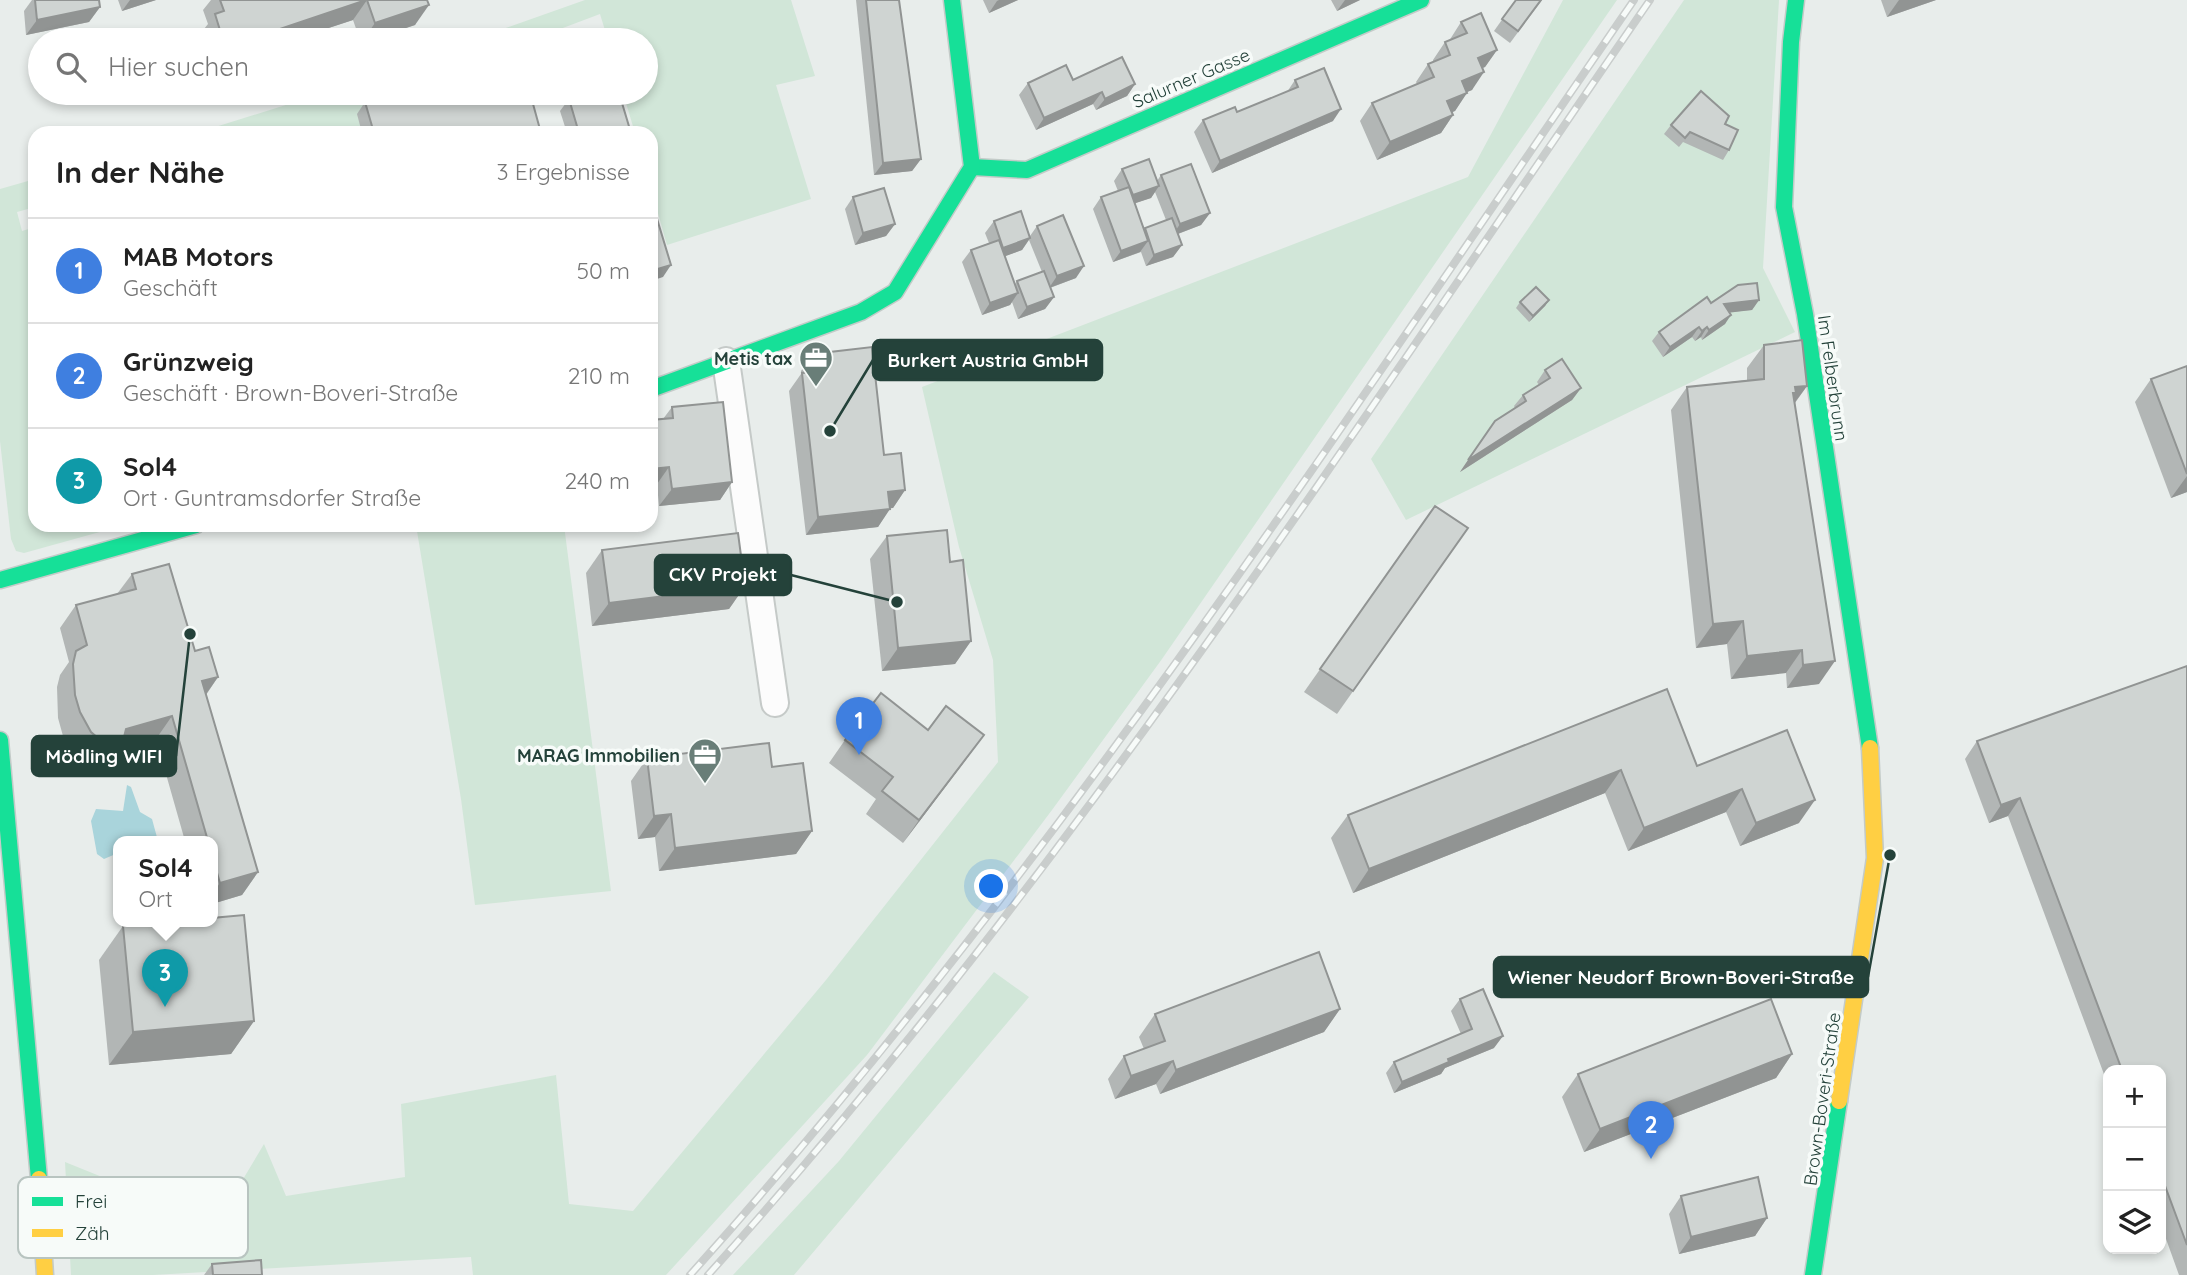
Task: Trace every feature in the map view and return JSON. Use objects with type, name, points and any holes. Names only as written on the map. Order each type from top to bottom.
[{"type":"street","points":[[658,385],[861,312],[895,292],[911,262],[929,239],[972,167],[952,0]]},
{"type":"street","name":"Salurner Gasse","points":[[972,167],[1027,170],[1421,0]]},
{"type":"street","name":"Im Felberbrunn","points":[[1796,0],[1791,42],[1784,207],[1805,314],[1872,761]]},
{"type":"street","points":[[726,361],[775,703]]},
{"type":"street","points":[[0,580],[171,532]]},
{"type":"street","points":[[0,740],[35,1104],[39,1177]]},
{"type":"street","name":"Brown-Boveri-Straße","points":[[1813,1275],[1875,858],[1872,761]]},
{"type":"green space","points":[[585,0],[791,0],[815,76],[776,85],[811,199],[667,245],[658,214],[658,126],[633,126],[627,105],[658,105],[658,28],[604,28],[600,14],[563,28],[506,28]]},
{"type":"green space","points":[[1563,0],[1617,0],[1162,659],[1052,810],[867,1055],[666,1275],[473,1275],[471,1257],[153,1275],[71,1275],[70,1258],[248,1258],[248,1177],[244,1177],[264,1144],[286,1196],[405,1177],[401,1104],[556,1075],[569,1204],[633,1211],[826,980],[998,762],[993,660],[959,547],[922,387],[1468,177]]},
{"type":"green space","points":[[1684,0],[1779,0],[1763,268],[1795,332],[1406,520],[1371,459]]},
{"type":"green space","points":[[286,105],[405,105],[364,126],[218,126]]},
{"type":"green space","points":[[28,181],[28,209],[17,212],[22,231],[28,229],[28,532],[100,532],[24,553],[16,551],[11,539],[0,441],[0,189]]},
{"type":"green space","points":[[417,532],[565,532],[611,891],[475,905],[461,799]]},
{"type":"green space","points":[[994,972],[1029,997],[794,1275],[733,1275],[839,1161]]},
{"type":"green space","points":[[65,1162],[102,1177],[66,1177]]},
{"type":"water","points":[[127,785],[131,787],[140,812],[152,819],[157,836],[113,836],[113,855],[104,859],[97,854],[91,821],[96,809],[123,811]]},
{"type":"building","points":[[35,0],[99,0],[100,7],[37,20]]},
{"type":"building","points":[[220,0],[366,0],[283,28],[219,28],[215,14],[224,11]]},
{"type":"building","points":[[367,0],[427,0],[429,5],[375,23]]},
{"type":"building","points":[[866,0],[899,0],[921,159],[883,163]]},
{"type":"building","points":[[1516,0],[1541,0],[1518,31],[1502,19]]},
{"type":"building","points":[[1481,13],[1497,50],[1478,58],[1484,72],[1462,81],[1467,93],[1447,101],[1453,115],[1390,142],[1372,103],[1434,77],[1428,64],[1450,55],[1445,42],[1467,33],[1461,22]]},
{"type":"building","points":[[1122,57],[1135,84],[1105,99],[1102,92],[1044,118],[1028,83],[1066,65],[1073,80]]},
{"type":"building","points":[[1324,68],[1341,109],[1220,161],[1203,120],[1235,107],[1237,112],[1298,87],[1295,80]]},
{"type":"building","points":[[1701,91],[1729,116],[1725,124],[1738,130],[1729,150],[1690,132],[1685,138],[1671,125]]},
{"type":"building","points":[[366,105],[533,105],[539,126],[372,126]]},
{"type":"building","points":[[571,105],[623,105],[629,126],[577,126]]},
{"type":"building","points":[[1149,159],[1159,186],[1133,195],[1122,169]]},
{"type":"building","points":[[1191,164],[1210,213],[1180,224],[1161,175]]},
{"type":"building","points":[[1129,187],[1148,241],[1121,251],[1101,197]]},
{"type":"building","points":[[884,188],[895,224],[863,233],[853,197]]},
{"type":"building","points":[[1021,211],[1030,238],[1003,248],[994,221]]},
{"type":"building","points":[[1063,215],[1084,266],[1057,276],[1037,226]]},
{"type":"building","points":[[1172,218],[1182,245],[1154,255],[1145,228]]},
{"type":"building","points":[[658,222],[671,265],[658,269]]},
{"type":"building","points":[[999,240],[1018,293],[990,303],[971,250]]},
{"type":"building","points":[[1044,271],[1054,297],[1027,307],[1017,281]]},
{"type":"building","points":[[1757,283],[1759,300],[1724,304],[1731,315],[1709,330],[1707,327],[1702,331],[1699,327],[1670,347],[1659,332],[1707,297],[1711,303],[1738,285]]},
{"type":"building","points":[[1536,287],[1549,300],[1533,316],[1520,302]]},
{"type":"building","points":[[1802,340],[1807,386],[1795,387],[1796,393],[1793,393],[1835,661],[1803,665],[1802,650],[1747,656],[1743,621],[1713,624],[1687,387],[1764,379],[1764,345]]},
{"type":"building","points":[[872,347],[884,455],[901,453],[905,490],[888,492],[890,509],[818,517],[802,373],[815,372],[813,354]]},
{"type":"building","points":[[1562,359],[1581,388],[1468,460],[1495,421],[1526,401],[1523,395],[1550,378],[1545,370]]},
{"type":"building","points":[[2187,366],[2187,474],[2151,379]]},
{"type":"building","points":[[723,402],[732,482],[672,489],[669,467],[658,468],[658,419],[673,418],[672,407]]},
{"type":"building","points":[[1435,506],[1468,528],[1353,691],[1320,669]]},
{"type":"building","points":[[947,530],[950,562],[963,560],[971,641],[898,648],[887,536]]},
{"type":"building","points":[[738,533],[745,586],[609,603],[602,550]]},
{"type":"building","points":[[169,564],[195,651],[209,647],[218,677],[202,681],[258,872],[220,883],[218,836],[207,836],[172,716],[126,729],[124,737],[116,745],[105,744],[91,732],[80,712],[75,695],[73,664],[76,651],[87,645],[76,605],[136,589],[132,574]]},
{"type":"building","points":[[2187,666],[2187,1245],[2166,1188],[2166,1065],[2120,1065],[2020,798],[2001,805],[1977,741]]},
{"type":"building","points":[[1667,689],[1697,766],[1787,730],[1815,800],[1756,823],[1742,789],[1644,828],[1621,770],[1369,869],[1348,815]]},
{"type":"building","points":[[881,693],[928,730],[946,706],[984,735],[919,820],[882,791],[893,777],[845,740]]},
{"type":"building","points":[[769,743],[772,767],[803,763],[812,831],[675,848],[671,814],[654,816],[647,758]]},
{"type":"building","points":[[244,915],[254,1021],[133,1032],[123,927],[218,927],[218,917]]},
{"type":"building","points":[[1319,952],[1340,1009],[1176,1070],[1173,1061],[1131,1076],[1124,1056],[1165,1041],[1155,1014]]},
{"type":"building","points":[[1483,989],[1503,1036],[1402,1082],[1394,1062],[1472,1029],[1460,999]]},
{"type":"building","points":[[1771,999],[1792,1054],[1600,1129],[1578,1074]]},
{"type":"building","points":[[1758,1177],[1767,1218],[1691,1237],[1681,1196]]},
{"type":"building","points":[[261,1260],[262,1275],[213,1275],[212,1264]]},
{"type":"railway","points":[[690,1275],[820,1125],[945,971],[1065,813],[1183,653],[1297,491],[1634,0]]},
{"type":"railway","points":[[708,1275],[838,1125],[962,971],[1083,814],[1314,491],[1650,0]]},
{"type":"traffic: fast","points":[[658,386],[861,312],[895,292],[972,167],[952,0]]},
{"type":"traffic: fast","points":[[972,167],[1027,170],[1421,0]]},
{"type":"traffic: fast","points":[[1796,0],[1791,42],[1784,207],[1805,314],[1870,748]]},
{"type":"traffic: fast","points":[[0,580],[171,532]]},
{"type":"traffic: fast","points":[[0,740],[39,1177]]},
{"type":"traffic: fast","points":[[1813,1275],[1839,1101]]},
{"type":"traffic: slow","points":[[1839,1101],[1875,858],[1870,748]]},
{"type":"traffic: slow","points":[[44,1258],[45,1275]]},
{"type":"place","name":"Metis tax","points":[[816,388]]},
{"type":"place","name":"Burkert Austria GmbH","points":[[830,431]]},
{"type":"place","name":"CKV Projekt","points":[[897,602]]},
{"type":"place","name":"Mödling WIFI","points":[[190,634]]},
{"type":"place","name":"MAB Motors","points":[[859,755]]},
{"type":"place","name":"MARAG Immobilien","points":[[705,785]]},
{"type":"place","name":"Wiener Neudorf Brown-Boveri-Straße","points":[[1890,855]]},
{"type":"place","name":"Sol4","points":[[165,1007]]},
{"type":"place","name":"Grünzweig","points":[[1651,1159]]}]
